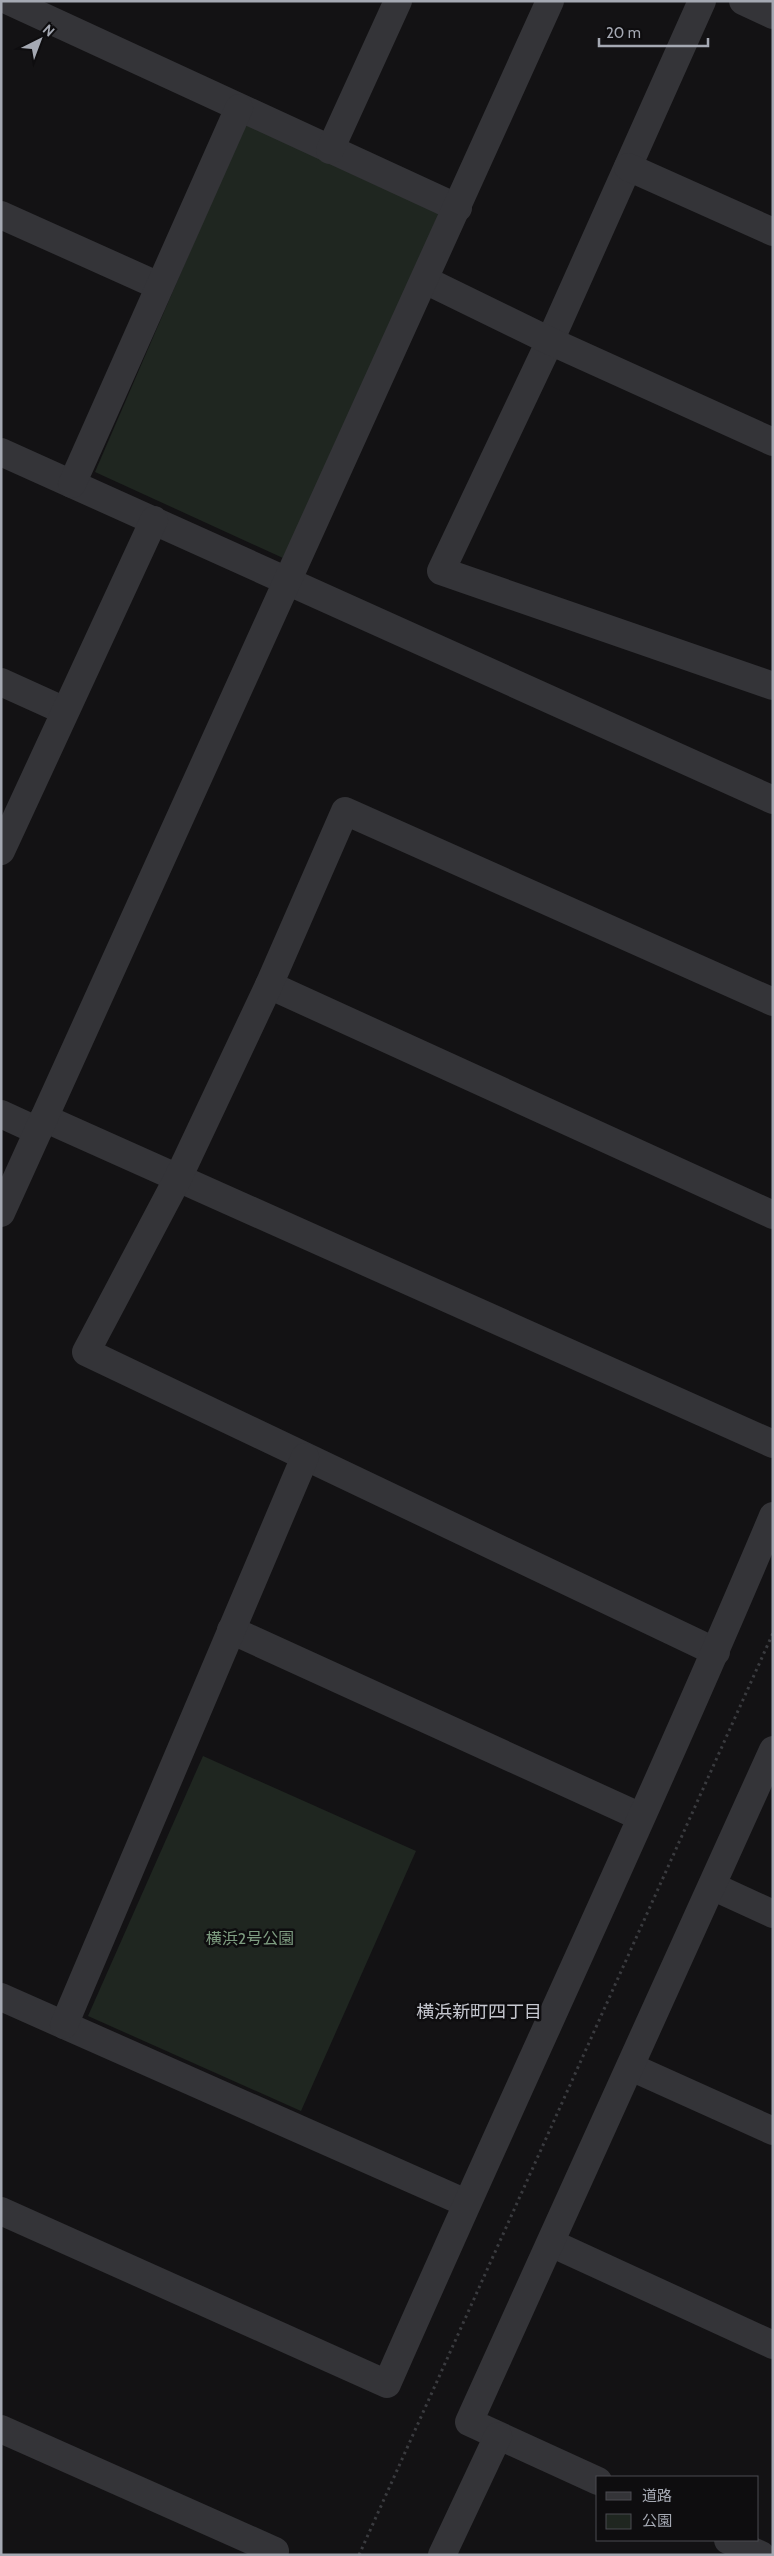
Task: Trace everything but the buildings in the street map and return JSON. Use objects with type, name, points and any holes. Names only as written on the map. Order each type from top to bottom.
[{"type":"street","points":[[9,1],[458,208]]},
{"type":"street","points":[[330,150],[398,1]]},
{"type":"street","points":[[1,1213],[286,582],[458,208],[550,1]]},
{"type":"street","points":[[702,1],[550,341],[441,571],[773,686]]},
{"type":"street","points":[[743,1],[773,15]]},
{"type":"street","points":[[72,484],[239,108]]},
{"type":"street","points":[[628,167],[773,232]]},
{"type":"street","points":[[1,215],[159,286]]},
{"type":"street","points":[[425,280],[550,341],[773,442]]},
{"type":"street","points":[[1,452],[773,800]]},
{"type":"street","points":[[1,851],[154,520]]},
{"type":"street","points":[[1,682],[65,711]]},
{"type":"street","points":[[716,1652],[86,1352],[178,1178],[269,985],[345,811],[773,1002]]},
{"type":"street","points":[[269,985],[773,1215]]},
{"type":"street","points":[[1,1114],[41,1124],[178,1178],[773,1444]]},
{"type":"street","points":[[64,2025],[305,1457]]},
{"type":"street","points":[[1,2211],[387,2384],[466,2203],[716,1652],[773,1516]]},
{"type":"street","points":[[231,1630],[641,1817]]},
{"type":"street","points":[[596,2480],[469,2422],[773,1750]]},
{"type":"street","points":[[712,1886],[773,1914]]},
{"type":"street","points":[[1,1998],[466,2203]]},
{"type":"street","points":[[631,2067],[773,2130]]},
{"type":"street","points":[[551,2243],[773,2345]]},
{"type":"street","points":[[1,2429],[275,2552],[273,2555]]},
{"type":"street","points":[[442,2555],[498,2436]]},
{"type":"street","points":[[730,2541],[761,2555]]},
{"type":"path","points":[[359,2555],[773,1633]]},
{"type":"green space","points":[[245,124],[446,211],[283,558],[95,472]]},
{"type":"green space","name":"横浜2号公園","points":[[203,1756],[416,1851],[301,2111],[88,2016]]},
{"type":"district","name":"横浜新町四丁目","points":[[479,2012]]}]
